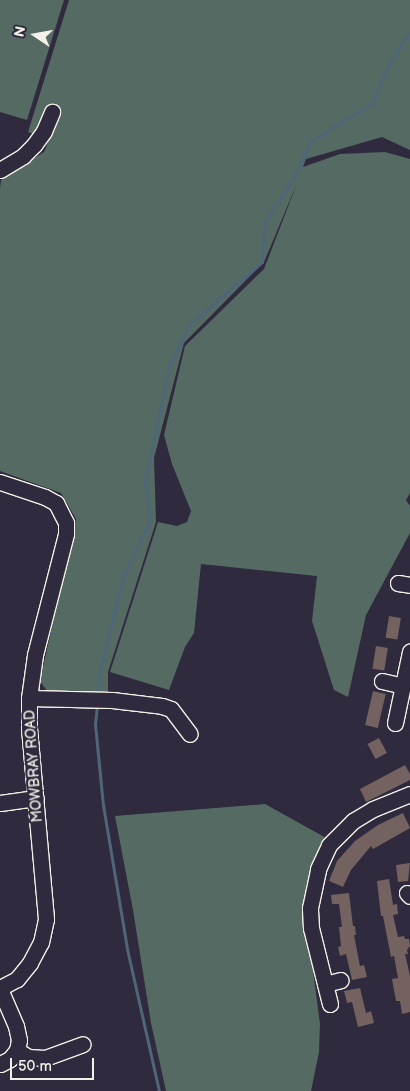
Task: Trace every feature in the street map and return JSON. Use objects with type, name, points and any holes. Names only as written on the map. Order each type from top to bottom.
[{"type":"street","points":[[0,170],[23,156],[34,145],[52,112]]},
{"type":"street","name":"MOWBRAY ROAD","points":[[0,482],[45,497],[56,503],[66,523],[66,534],[35,655],[29,698],[29,728],[46,920],[41,942],[30,962],[16,979],[0,989]]},
{"type":"street","points":[[395,723],[410,652]]},
{"type":"street","points":[[382,682],[402,686]]},
{"type":"street","points":[[29,698],[112,700],[171,709],[190,734]]},
{"type":"street","points":[[330,1004],[311,928],[310,908],[313,887],[324,854],[338,834],[353,821],[374,809],[410,794]]},
{"type":"street","points":[[0,803],[36,798]]},
{"type":"street","points":[[325,984],[342,980]]},
{"type":"street","points":[[0,989],[16,1026],[18,1040],[17,1050],[10,1059],[0,1064]]},
{"type":"street","points":[[17,1050],[28,1056],[45,1058],[83,1044]]},
{"type":"green space","points":[[0,0],[64,0],[27,120],[0,112]]},
{"type":"green space","points":[[69,0],[410,0],[410,150],[382,137],[306,159],[303,167],[340,154],[385,152],[410,159],[410,493],[406,500],[410,506],[410,533],[366,615],[348,697],[334,690],[312,621],[317,576],[201,564],[194,633],[185,647],[169,690],[110,672],[158,522],[177,526],[187,522],[191,511],[172,464],[164,435],[185,346],[264,269],[298,181],[264,262],[184,343],[154,458],[156,522],[108,672],[108,695],[49,694],[40,681],[76,519],[61,493],[0,471],[0,189],[1,180],[44,152],[49,140],[28,132]]},
{"type":"green space","points":[[265,804],[328,839],[311,955],[320,1024],[319,1052],[311,1091],[166,1091],[151,1023],[133,910],[115,816]]},
{"type":"building","points":[[389,616],[401,618],[397,640],[386,638]]},
{"type":"building","points":[[376,646],[388,648],[384,671],[372,669]]},
{"type":"building","points":[[373,691],[386,694],[378,728],[365,725]]},
{"type":"building","points":[[379,738],[387,753],[376,759],[368,744]]},
{"type":"building","points":[[405,765],[410,774],[410,780],[366,802],[360,789]]},
{"type":"building","points":[[403,813],[410,828],[373,849],[371,846],[351,870],[343,887],[329,881],[337,861],[355,841],[378,825]]},
{"type":"building","points":[[410,863],[408,881],[398,882],[396,865]]},
{"type":"building","points":[[389,879],[393,905],[397,904],[398,914],[393,915],[398,937],[404,936],[405,939],[409,939],[410,946],[407,950],[408,954],[405,954],[410,976],[410,1012],[402,1014],[400,1001],[396,1001],[392,979],[398,978],[394,956],[391,957],[383,916],[381,916],[377,881]]},
{"type":"building","points":[[349,893],[360,966],[364,965],[367,977],[352,980],[346,954],[340,956],[338,947],[341,946],[339,927],[342,927],[339,904],[332,904],[331,895]]},
{"type":"building","points":[[360,988],[366,1013],[371,1011],[374,1023],[358,1027],[352,1002],[347,1003],[344,991]]},
{"type":"waterway","points":[[97,696],[99,674],[123,577],[150,520],[145,482],[169,366],[189,325],[262,262],[265,221],[292,181],[311,141],[372,103],[391,60],[410,32]]},
{"type":"waterway","points":[[97,705],[95,724],[103,805],[127,949],[159,1091]]}]
